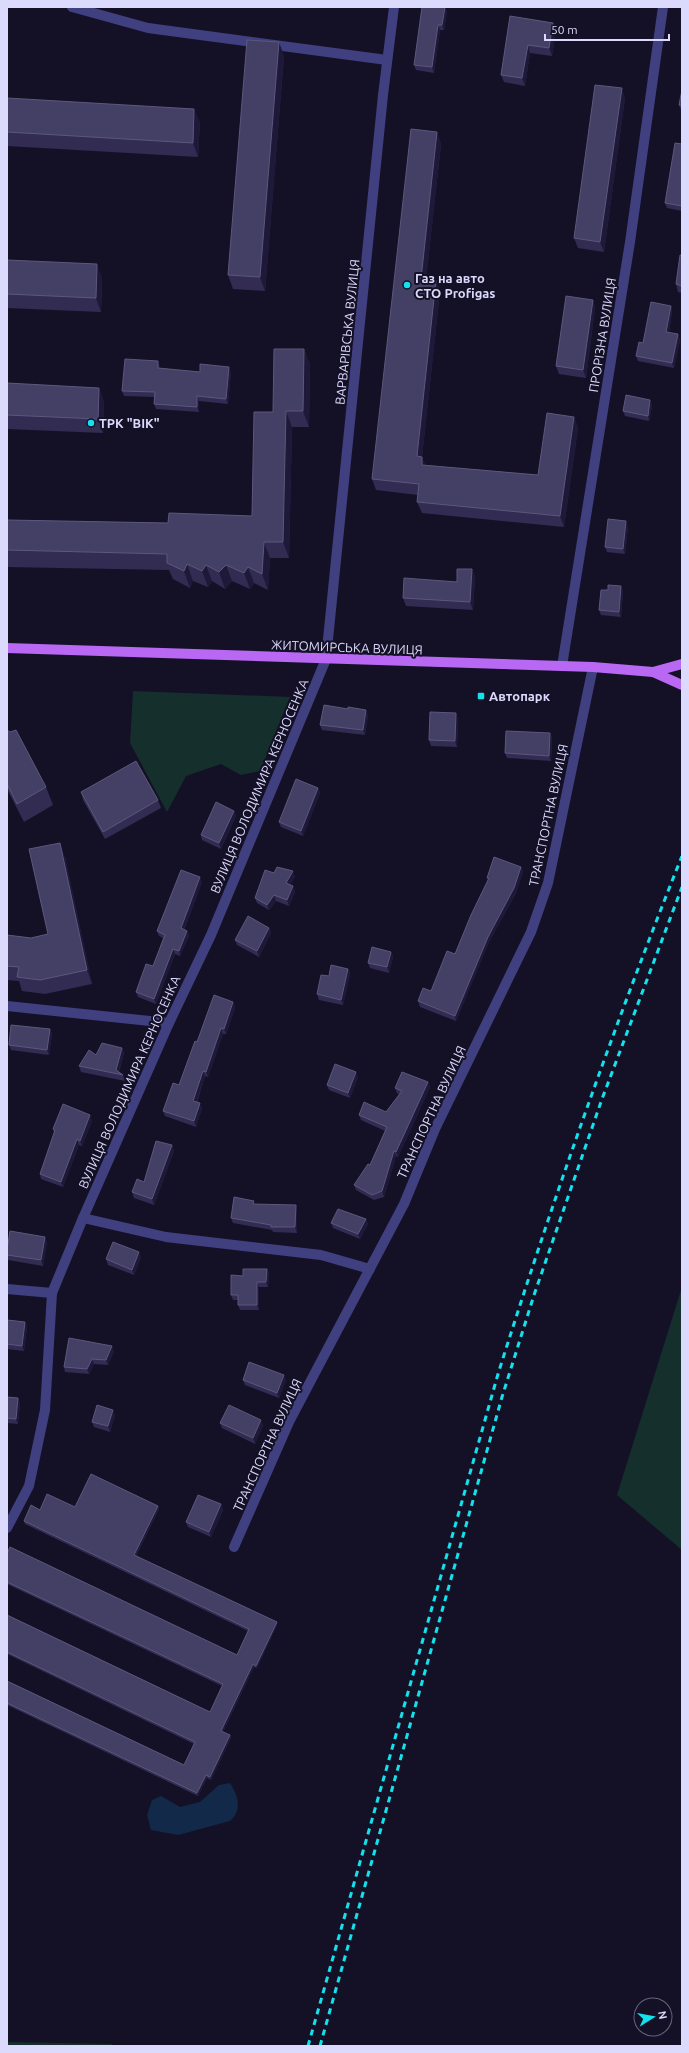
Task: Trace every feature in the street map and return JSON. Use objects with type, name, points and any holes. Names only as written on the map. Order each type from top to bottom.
[{"type":"main road","name":"ЖИТОМИРСЬКА ВУЛИЦЯ","points":[[7,648],[592,667],[653,672],[682,685]]},
{"type":"main road","points":[[653,672],[682,664]]},
{"type":"street","points":[[72,7],[148,28],[387,60]]},
{"type":"street","name":"ВАРВАРІВСЬКА ВУЛИЦЯ","points":[[326,659],[387,60],[394,7]]},
{"type":"street","name":"ПРОРІЗНА ВУЛИЦЯ","points":[[562,666],[630,242],[663,7]]},
{"type":"street","name":"ВУЛИЦЯ ВОЛОДИМИРА КЕРНОСЕНКА","points":[[7,1528],[29,1486],[45,1410],[52,1293],[83,1218],[169,1023],[211,935],[326,659]]},
{"type":"street","name":"ТРАНСПОРТНА ВУЛИЦЯ","points":[[234,1547],[289,1422],[404,1204],[435,1129],[531,932],[548,883],[592,667]]},
{"type":"street","points":[[7,1006],[169,1023]]},
{"type":"street","points":[[83,1218],[166,1237],[321,1255],[370,1269]]},
{"type":"street","points":[[7,1289],[52,1293]]},
{"type":"green space","points":[[133,691],[290,697],[260,771],[241,775],[221,764],[186,776],[167,812],[130,743]]},
{"type":"green space","points":[[682,1287],[682,1550],[617,1495]]},
{"type":"green space","points":[[7,2042],[112,2044],[113,2046],[7,2046]]},
{"type":"water","points":[[230,1783],[237,1797],[238,1807],[237,1812],[230,1821],[178,1835],[151,1830],[147,1815],[152,1800],[161,1796],[180,1807],[200,1802],[219,1785]]},
{"type":"building","points":[[422,7],[445,7],[442,25],[438,25],[432,67],[414,65]]},
{"type":"building","points":[[510,16],[553,23],[549,48],[528,45],[522,78],[501,75]]},
{"type":"building","points":[[247,40],[279,42],[260,277],[228,275]]},
{"type":"building","points":[[595,85],[622,88],[600,242],[574,238]]},
{"type":"building","points":[[682,90],[682,105],[679,105]]},
{"type":"building","points":[[7,98],[194,109],[193,143],[7,132]]},
{"type":"building","points":[[411,129],[437,132],[421,279],[436,280],[417,456],[422,457],[422,465],[538,475],[547,413],[574,417],[560,516],[417,502],[419,484],[372,479]]},
{"type":"building","points":[[675,143],[682,144],[682,206],[665,203]]},
{"type":"building","points":[[680,255],[682,255],[682,286],[676,284]]},
{"type":"building","points":[[7,260],[97,264],[96,298],[7,294]]},
{"type":"building","points":[[566,296],[593,300],[583,370],[556,366]]},
{"type":"building","points":[[651,302],[671,306],[666,332],[678,334],[672,363],[636,356],[639,342],[643,343]]},
{"type":"building","points":[[274,349],[304,349],[303,411],[286,411],[283,542],[264,542],[262,574],[248,567],[244,573],[226,565],[219,572],[206,565],[202,571],[187,564],[184,571],[167,563],[167,554],[7,550],[7,520],[168,523],[169,513],[252,516],[254,412],[273,412]]},
{"type":"building","points":[[125,359],[158,361],[158,368],[200,372],[200,364],[229,367],[226,399],[197,396],[197,407],[154,404],[155,392],[122,391]]},
{"type":"building","points":[[7,383],[99,388],[98,419],[7,415]]},
{"type":"building","points":[[626,395],[650,400],[648,416],[623,411]]},
{"type":"building","points":[[608,519],[626,521],[623,549],[605,547]]},
{"type":"building","points":[[457,569],[472,569],[470,602],[403,598],[404,578],[457,582]]},
{"type":"building","points":[[608,585],[621,586],[619,612],[599,610],[601,590],[608,590]]},
{"type":"building","points":[[324,705],[366,710],[363,730],[320,725]]},
{"type":"building","points":[[430,712],[456,713],[455,741],[429,740]]},
{"type":"building","points":[[7,730],[10,732],[16,730],[46,787],[17,804],[7,784]]},
{"type":"building","points":[[506,731],[550,733],[549,756],[505,753]]},
{"type":"building","points":[[136,761],[158,800],[103,832],[81,792]]},
{"type":"building","points":[[296,779],[318,788],[301,831],[279,822]]},
{"type":"building","points":[[216,802],[234,811],[219,843],[201,835]]},
{"type":"building","points":[[60,843],[87,970],[40,980],[17,977],[19,967],[7,966],[7,935],[31,938],[48,934],[29,849]]},
{"type":"building","points":[[494,857],[521,867],[514,888],[488,937],[455,1016],[418,1001],[423,988],[431,991],[447,951],[455,954],[471,915],[489,878],[487,878]]},
{"type":"building","points":[[277,867],[293,871],[286,883],[293,886],[287,900],[274,895],[267,905],[255,898],[265,870],[274,873]]},
{"type":"building","points":[[181,870],[200,877],[181,928],[187,931],[179,951],[173,949],[154,999],[136,992],[146,964],[153,966],[165,935],[157,931]]},
{"type":"building","points":[[248,916],[269,928],[257,951],[235,940]]},
{"type":"building","points":[[372,947],[391,952],[387,967],[368,963]]},
{"type":"building","points":[[331,965],[348,969],[341,1000],[317,994],[321,975],[329,976]]},
{"type":"building","points":[[214,995],[233,1002],[224,1029],[221,1028],[206,1072],[203,1071],[193,1101],[200,1103],[194,1121],[163,1111],[173,1083],[179,1085]]},
{"type":"building","points":[[11,1025],[50,1029],[47,1050],[9,1045]]},
{"type":"building","points":[[102,1043],[122,1048],[116,1070],[123,1075],[79,1066],[89,1050],[96,1055]]},
{"type":"building","points":[[335,1064],[356,1072],[348,1093],[327,1085]]},
{"type":"building","points":[[402,1072],[428,1082],[396,1152],[394,1151],[382,1191],[372,1195],[354,1185],[368,1164],[370,1165],[387,1127],[359,1115],[364,1102],[386,1112],[402,1091],[395,1088]]},
{"type":"building","points":[[63,1104],[90,1115],[80,1141],[77,1139],[61,1182],[40,1174],[55,1130],[53,1129]]},
{"type":"building","points":[[156,1141],[172,1145],[152,1199],[132,1192],[137,1179],[144,1182]]},
{"type":"building","points":[[234,1197],[254,1201],[253,1204],[296,1205],[295,1227],[271,1227],[271,1225],[231,1218]]},
{"type":"building","points":[[338,1209],[366,1219],[358,1234],[331,1223]]},
{"type":"building","points":[[10,1231],[45,1237],[41,1260],[7,1255]]},
{"type":"building","points":[[113,1242],[139,1252],[132,1270],[106,1259]]},
{"type":"building","points":[[243,1269],[267,1269],[266,1282],[257,1282],[257,1305],[238,1305],[238,1295],[231,1295],[231,1275],[243,1276]]},
{"type":"building","points":[[7,1320],[25,1322],[22,1346],[7,1344]]},
{"type":"building","points":[[69,1338],[112,1346],[106,1360],[92,1359],[87,1369],[64,1367]]},
{"type":"building","points":[[249,1362],[284,1375],[277,1393],[243,1380]]},
{"type":"building","points":[[7,1397],[18,1398],[16,1419],[7,1418]]},
{"type":"building","points":[[97,1405],[113,1410],[108,1426],[92,1422]]},
{"type":"building","points":[[229,1405],[261,1420],[253,1438],[220,1423]]},
{"type":"building","points":[[91,1474],[158,1506],[134,1555],[277,1622],[256,1666],[253,1664],[221,1731],[230,1735],[210,1777],[206,1775],[197,1793],[7,1703],[7,1681],[184,1765],[195,1742],[7,1652],[7,1615],[210,1712],[223,1684],[7,1582],[7,1554],[10,1547],[237,1655],[249,1629],[24,1521],[31,1505],[40,1510],[47,1494],[75,1507]]},
{"type":"building","points":[[198,1495],[221,1504],[209,1532],[186,1522]]},
{"type":"railway","points":[[308,2046],[498,1374],[540,1243],[608,1048],[682,856]]},
{"type":"railway","points":[[320,2046],[502,1397],[534,1295],[602,1099],[682,887]]},
{"type":"place","name":"Газ на авто СТО Profigas","points":[[407,285]]},
{"type":"place","name":"ТРК \"ВІК\"","points":[[91,423]]},
{"type":"place","name":"Автопарк","points":[[481,696]]}]
